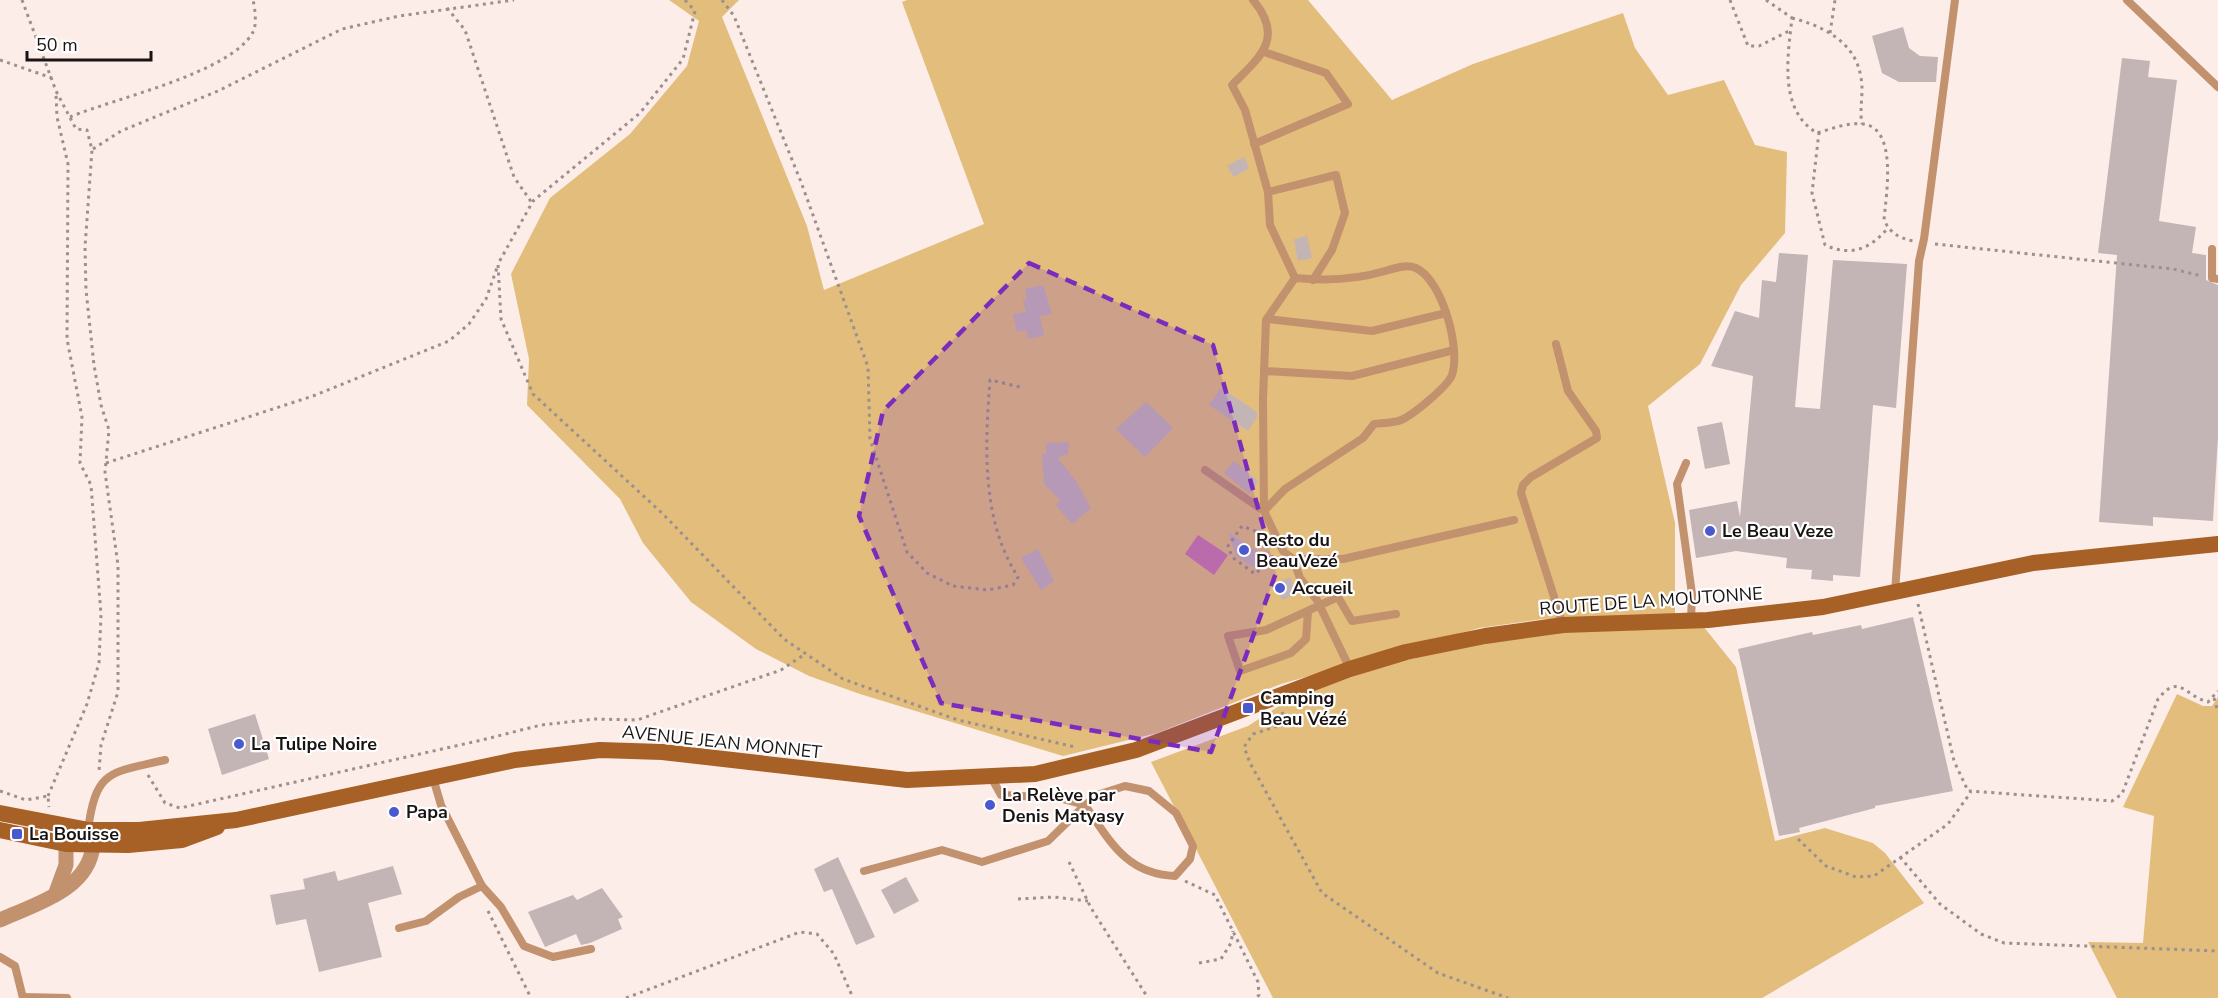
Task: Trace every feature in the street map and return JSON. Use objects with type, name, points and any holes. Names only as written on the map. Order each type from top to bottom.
[{"type":"main road","name":"ROUTE DE LA MOUTONNE","points":[[1136,750],[1350,669],[1406,652],[1473,638],[1563,625],[1690,621],[1823,607],[2033,563],[2218,544]]},
{"type":"main road","name":"AVENUE JEAN MONNET","points":[[0,830],[66,844],[85,834],[236,820],[515,760],[600,750],[662,752],[908,780],[1035,774],[1136,750]]},
{"type":"main road","name":"AVENUE JEAN MONNET","points":[[0,813],[85,834],[182,840],[236,820]]},
{"type":"street","points":[[0,920],[74,884],[84,871],[85,834]]},
{"type":"street","points":[[55,895],[66,866],[66,844]]},
{"type":"lane","points":[[1253,0],[1268,22],[1264,52],[1232,85],[1245,110],[1268,192],[1270,225],[1295,279]]},
{"type":"lane","points":[[1895,592],[1919,261],[1924,242],[1955,0]]},
{"type":"lane","points":[[2127,0],[2218,87]]},
{"type":"lane","points":[[1254,144],[1348,104],[1326,73],[1264,52]]},
{"type":"lane","points":[[1268,192],[1336,175],[1345,213],[1332,250],[1313,280]]},
{"type":"lane","points":[[2212,249],[2215,278]]},
{"type":"lane","points":[[1264,511],[1285,489],[1363,438],[1374,424],[1401,420],[1439,391],[1452,377],[1455,350],[1446,313],[1429,277],[1414,268],[1401,266],[1362,278],[1295,279]]},
{"type":"lane","points":[[1295,279],[1267,319],[1264,371],[1264,511],[1283,550],[1293,559],[1300,578],[1320,604],[1350,669]]},
{"type":"lane","points":[[1267,319],[1372,331],[1446,313]]},
{"type":"lane","points":[[1556,344],[1568,391],[1596,431],[1597,438],[1531,477],[1523,485],[1521,493],[1563,625]]},
{"type":"lane","points":[[1264,371],[1352,376],[1455,350]]},
{"type":"lane","points":[[1686,463],[1677,484],[1692,594],[1690,621]]},
{"type":"lane","points":[[1205,470],[1264,511]]},
{"type":"lane","points":[[1293,559],[1343,559],[1514,520]]},
{"type":"lane","points":[[1308,612],[1306,639],[1291,653],[1240,670],[1228,636],[1266,630],[1338,597],[1352,621],[1396,614]]},
{"type":"lane","points":[[41,839],[50,834],[74,836],[85,834],[98,785],[117,771],[165,760]]},
{"type":"lane","points":[[432,777],[441,805],[482,886],[501,907],[524,946],[553,957],[591,949]]},
{"type":"lane","points":[[864,871],[942,850],[982,862],[1048,841],[1085,804],[1100,794],[1125,786],[1149,791],[1176,813],[1193,846],[1190,859],[1175,876],[1155,875],[1133,865],[1115,847],[1085,804],[1059,798],[1024,798],[1001,795],[991,777]]},
{"type":"lane","points":[[66,866],[84,871]]},
{"type":"lane","points":[[399,927],[426,921],[459,897],[482,886]]},
{"type":"lane","points":[[0,957],[15,966],[23,998],[68,998]]},
{"type":"path","points":[[22,0],[56,91],[76,129],[87,130],[92,150],[85,247],[86,290],[94,365],[101,405],[109,430],[106,463],[118,565],[119,661],[118,693],[101,745],[98,785]]},
{"type":"path","points":[[70,117],[215,66],[239,50],[254,30],[253,0]]},
{"type":"path","points":[[92,150],[121,131],[218,91],[342,29],[372,21],[447,8],[514,0]]},
{"type":"path","points":[[106,463],[313,396],[449,341],[469,324],[486,299],[498,264],[532,203],[640,113],[683,59],[695,11],[685,0]]},
{"type":"path","points":[[1730,0],[1748,46],[1759,46],[1791,30]]},
{"type":"path","points":[[1766,0],[1792,18],[1819,25],[1849,50],[1862,79],[1859,108],[1862,124]]},
{"type":"path","points":[[1830,33],[1835,0]]},
{"type":"path","points":[[724,1],[734,16],[801,182],[868,367],[870,440],[908,552],[927,573],[953,586],[988,590],[1013,585],[1018,576],[1008,560],[995,528],[985,442],[990,380],[1020,387]]},
{"type":"path","points":[[447,8],[465,30],[514,177],[532,203]]},
{"type":"path","points":[[1792,18],[1786,66],[1787,82],[1803,125],[1819,132],[1862,124],[1877,129],[1886,142],[1884,220],[1888,228],[1901,238],[2173,269],[2215,278]]},
{"type":"path","points":[[0,60],[52,78]]},
{"type":"path","points":[[48,796],[87,704],[99,663],[101,615],[91,485],[80,463],[84,435],[67,339],[68,164],[57,117],[56,91]]},
{"type":"path","points":[[1819,132],[1812,193],[1825,245],[1839,251],[1861,250],[1877,240],[1888,228]]},
{"type":"path","points":[[498,264],[501,319],[534,394],[663,514],[784,639],[843,679],[957,720],[1081,748]]},
{"type":"path","points":[[1242,526],[1228,546],[1232,557],[1255,574],[1283,550]]},
{"type":"path","points":[[1914,589],[1954,760],[1959,776],[1971,792],[2112,801],[2122,794],[2157,699],[2167,688],[2176,685],[2188,690],[2198,699],[2208,702],[2214,698],[2218,690]]},
{"type":"path","points":[[142,765],[165,803],[180,808],[541,725],[595,719],[638,720],[781,670],[805,654]]},
{"type":"path","points":[[2214,698],[2218,712]]},
{"type":"path","points":[[1271,699],[1284,714],[1287,723],[1253,734],[1244,747],[1250,763],[1322,893],[1438,973],[1508,998]]},
{"type":"path","points":[[1798,839],[1826,866],[1856,877],[1874,876],[1948,824],[1971,792]]},
{"type":"path","points":[[1900,857],[1940,904],[1982,934],[2004,943],[2218,951]]},
{"type":"path","points":[[1069,862],[1088,901],[1148,998]]},
{"type":"path","points":[[1175,876],[1215,895],[1258,982],[1259,995],[1256,998]]},
{"type":"path","points":[[1018,899],[1054,897],[1088,901]]},
{"type":"path","points":[[484,904],[531,998]]},
{"type":"path","points":[[1199,963],[1221,959],[1231,943],[1233,930]]},
{"type":"path","points":[[626,998],[800,932],[817,934],[834,954],[853,998]]},
{"type":"highlighted area","points":[[1029,263],[1213,345],[1276,573],[1211,752],[941,703],[859,516],[883,411]]},
{"type":"shaded area","points":[[669,0],[739,0],[722,17],[807,226],[824,290],[984,224],[902,2],[907,0],[1308,0],[1392,100],[1473,64],[1623,13],[1635,48],[1668,95],[1724,80],[1755,145],[1787,152],[1785,233],[1741,285],[1700,364],[1648,406],[1675,523],[1675,614],[1543,619],[1479,628],[1281,684],[1157,733],[1063,756],[860,694],[809,676],[756,649],[691,602],[643,543],[620,499],[527,405],[529,359],[511,274],[550,198],[630,134],[687,66],[699,21]]},
{"type":"shaded area","points":[[1198,535],[1228,555],[1214,575],[1185,554]]},
{"type":"shaded area","points":[[1703,626],[1736,667],[1775,841],[1825,828],[1873,843],[1885,853],[1924,903],[1762,998],[1273,998],[1151,762],[1248,726],[1290,699],[1411,656],[1555,632]]},
{"type":"shaded area","points":[[2177,694],[2203,706],[2212,706],[2218,697],[2218,998],[2117,998],[2088,942],[2143,943],[2154,816],[2123,807]]},
{"type":"building","points":[[1903,27],[1909,48],[1920,56],[1938,57],[1936,82],[1899,82],[1882,73],[1872,36]]},
{"type":"building","points":[[2122,58],[2150,61],[2148,77],[2177,80],[2159,221],[2196,227],[2192,253],[2206,255],[2206,280],[2218,285],[2218,437],[2213,521],[2153,517],[2153,526],[2099,522],[2117,255],[2098,253]]},
{"type":"building","points":[[1244,157],[1249,168],[1234,177],[1227,166]]},
{"type":"building","points":[[1307,236],[1312,258],[1298,261],[1294,239]]},
{"type":"building","points":[[1779,253],[1808,255],[1795,407],[1820,409],[1833,260],[1907,264],[1896,408],[1873,405],[1860,577],[1833,575],[1833,581],[1811,579],[1812,570],[1786,568],[1787,558],[1736,551],[1696,558],[1689,510],[1737,501],[1740,517],[1753,376],[1711,366],[1735,311],[1759,318],[1762,280],[1776,282]]},
{"type":"building","points":[[1043,285],[1052,314],[1040,316],[1044,336],[1028,339],[1026,330],[1017,332],[1013,314],[1026,312],[1023,300],[1027,299],[1025,289]]},
{"type":"building","points":[[1221,388],[1257,412],[1257,417],[1248,431],[1209,405]]},
{"type":"building","points":[[1146,402],[1173,428],[1145,457],[1116,429]]},
{"type":"building","points":[[1722,422],[1730,464],[1705,469],[1697,427]]},
{"type":"building","points":[[1069,442],[1068,454],[1058,458],[1075,480],[1091,508],[1072,524],[1056,505],[1060,500],[1044,484],[1042,454],[1046,454],[1046,443]]},
{"type":"building","points":[[1234,461],[1258,481],[1250,494],[1224,473]]},
{"type":"building","name":"Resto du BeauVezé","points":[[1228,532],[1262,555],[1254,568],[1236,556]]},
{"type":"building","points":[[1038,549],[1054,581],[1041,590],[1021,558]]},
{"type":"building","name":"Accueil","points":[[1290,577],[1296,594],[1282,600],[1274,585]]},
{"type":"building","points":[[1913,617],[1953,791],[1875,806],[1875,808],[1799,828],[1800,832],[1779,836],[1738,649],[1812,632],[1813,635],[1861,625],[1862,629]]},
{"type":"building","name":"La Tulipe Noire","points":[[255,714],[269,759],[222,775],[208,729]]},
{"type":"building","points":[[838,857],[875,937],[856,945],[832,889],[824,892],[814,869]]},
{"type":"building","points":[[393,866],[402,894],[368,903],[382,957],[319,972],[306,919],[276,925],[270,895],[305,889],[303,879],[335,871],[338,881]]},
{"type":"building","points":[[906,877],[919,901],[894,914],[881,890]]},
{"type":"building","points":[[602,888],[623,917],[618,919],[622,929],[590,943],[581,945],[576,934],[545,947],[528,912],[573,895],[577,900]]},
{"type":"place","name":"Le Beau Veze","points":[[1710,531]]},
{"type":"place","name":"Resto du BeauVezé","points":[[1244,550]]},
{"type":"place","name":"Accueil","points":[[1280,588]]},
{"type":"place","name":"Camping Beau Vézé","points":[[1248,708]]},
{"type":"place","name":"La Tulipe Noire","points":[[239,744]]},
{"type":"place","name":"La Relève par Denis Matyasy","points":[[990,805]]},
{"type":"place","name":"Papa","points":[[394,812]]},
{"type":"place","name":"La Bouisse","points":[[17,834]]}]
